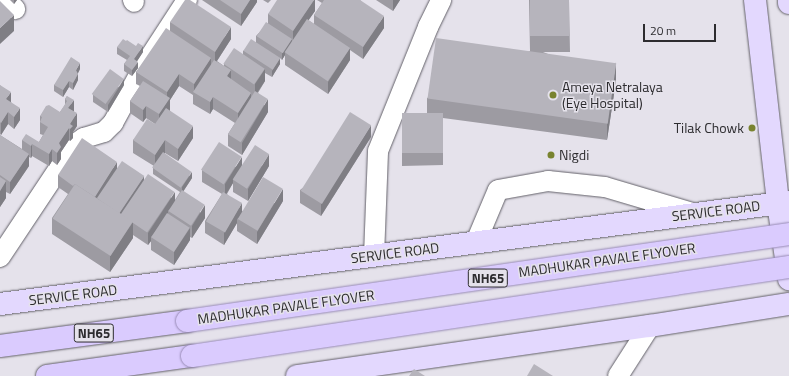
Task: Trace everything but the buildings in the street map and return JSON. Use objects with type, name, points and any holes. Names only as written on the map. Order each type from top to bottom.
[{"type":"highway","name":"MADHUKAR PAVALE FLYOVER","points":[[0,346],[187,321],[789,234]]},
{"type":"highway","name":"NH65","points":[[48,376],[789,267]]},
{"type":"main road","points":[[754,0],[784,203],[789,279]]},
{"type":"main road","name":"SERVICE ROAD","points":[[4,299],[374,256],[784,203]]},
{"type":"main road","points":[[297,376],[650,326],[789,304]]},
{"type":"street","points":[[0,257],[75,144],[84,138],[104,132],[113,123],[144,66],[187,0]]},
{"type":"street","points":[[374,256],[378,151],[428,27],[441,0]]},
{"type":"street","points":[[476,242],[498,190],[548,181],[605,187],[697,214]]},
{"type":"street","points":[[618,376],[650,326]]},
{"type":"place","name":"Ameya Netralaya (Eye Hospital)","points":[[553,95]]},
{"type":"place","name":"Tilak Chowk","points":[[752,128]]},
{"type":"place","name":"Nigdi","points":[[551,155]]}]
